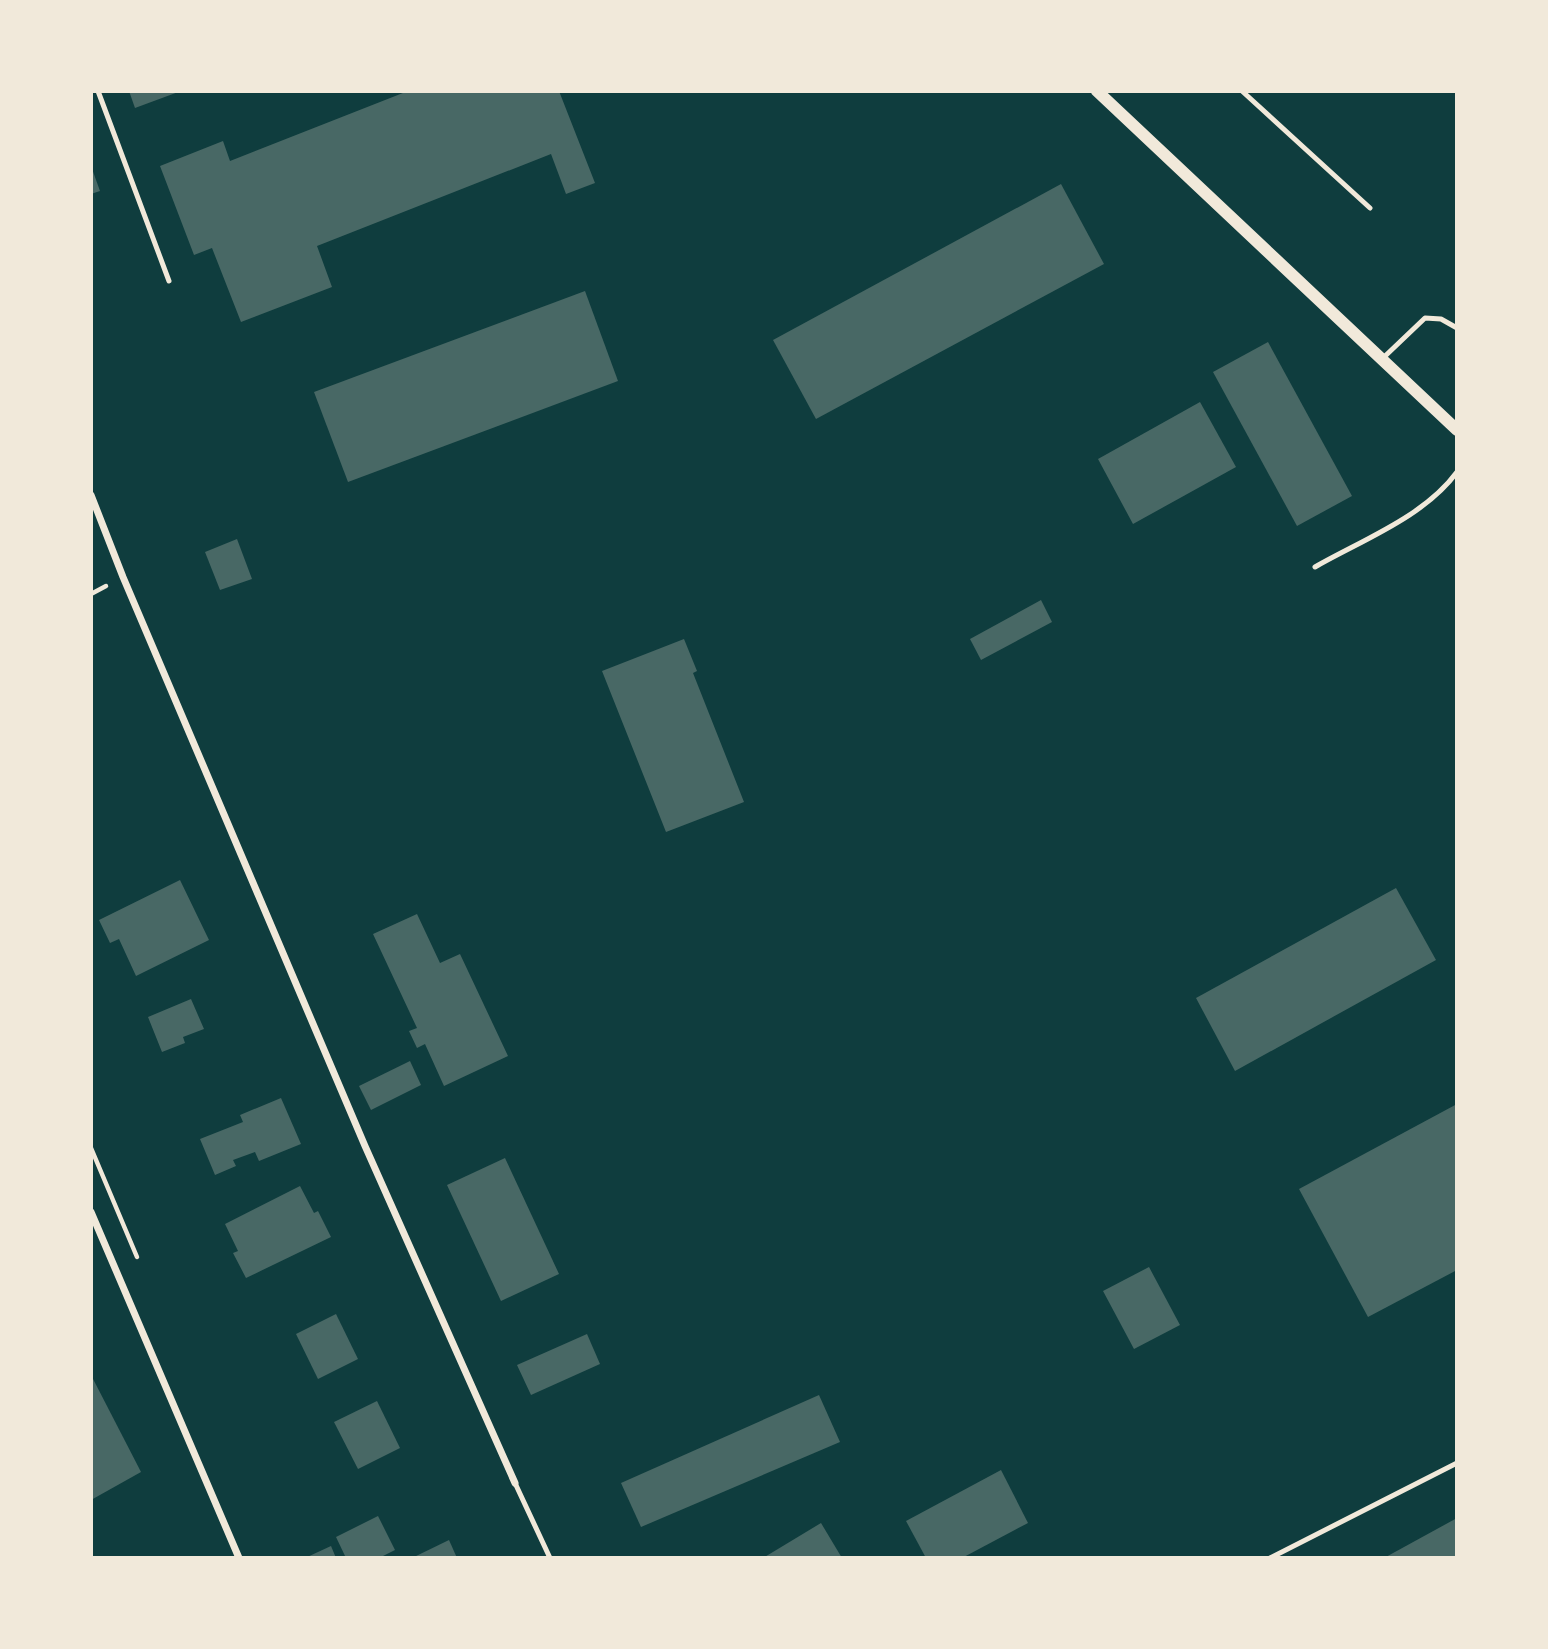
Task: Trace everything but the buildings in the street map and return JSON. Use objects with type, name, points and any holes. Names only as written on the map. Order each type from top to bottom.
[{"type":"street","points":[[1097,91],[1457,430]]},
{"type":"street","points":[[91,495],[123,577],[349,1108],[514,1483]]},
{"type":"street","points":[[91,1212],[239,1558]]},
{"type":"lane","points":[[98,91],[169,281]]},
{"type":"lane","points":[[1242,91],[1370,208]]},
{"type":"lane","points":[[1382,359],[1425,317],[1441,319],[1457,328]]},
{"type":"lane","points":[[1315,567],[1408,515],[1445,489],[1457,472]]},
{"type":"lane","points":[[1270,1558],[1457,1463]]},
{"type":"lane","points":[[514,1483],[550,1558]]}]
